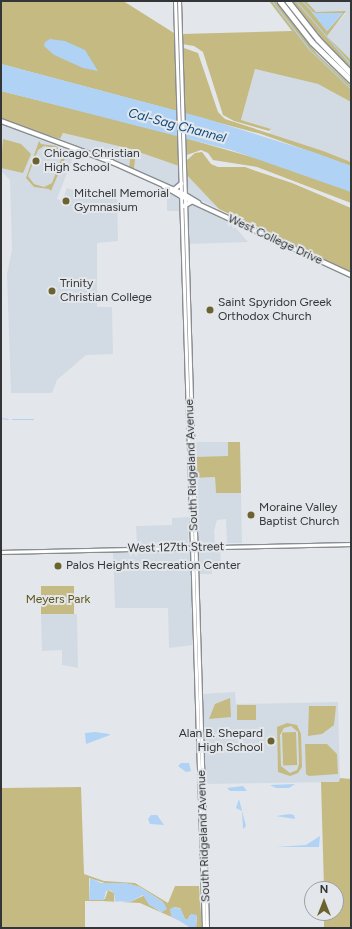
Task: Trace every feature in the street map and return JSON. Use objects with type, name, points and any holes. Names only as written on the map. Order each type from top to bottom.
[{"type":"highway","points":[[280,1],[312,42],[351,80]]},
{"type":"highway","points":[[288,1],[318,39],[351,73]]},
{"type":"main road","name":"South Ridgeland Avenue","points":[[175,1],[180,105]]},
{"type":"main road","name":"South Ridgeland Avenue","points":[[179,1],[182,195],[204,928]]},
{"type":"main road","name":"West College Drive","points":[[1,121],[76,148],[164,186],[199,204],[351,275]]},
{"type":"main road","name":"South Ridgeland Avenue","points":[[181,144],[193,548],[207,928]]},
{"type":"main road","points":[[173,189],[178,188],[181,184]]},
{"type":"main road","name":"West College Drive","points":[[164,186],[173,189],[192,202],[199,204]]},
{"type":"main road","points":[[184,206],[192,202]]},
{"type":"main road","name":"West 127th Street","points":[[1,552],[351,544]]},
{"type":"shaded area","points":[[306,1],[351,1],[351,60],[327,35],[346,13],[316,12]]},
{"type":"shaded area","points":[[255,69],[318,84],[351,102],[351,162],[269,134],[271,130],[241,120]]},
{"type":"shaded area","name":"Trinity Christian College","points":[[1,124],[28,132],[75,152],[57,199],[62,201],[67,188],[90,196],[117,195],[118,241],[97,243],[97,307],[112,307],[113,354],[86,355],[57,380],[52,393],[11,393],[7,274],[12,250],[10,180],[1,171]]},
{"type":"shaded area","points":[[63,133],[131,149],[129,168],[60,139]]},
{"type":"shaded area","points":[[136,150],[179,166],[179,185],[171,187],[134,169]]},
{"type":"shaded area","points":[[185,173],[187,173],[219,209],[188,194]]},
{"type":"shaded area","points":[[167,192],[179,199],[180,211],[167,211]]},
{"type":"shaded area","points":[[190,203],[229,220],[248,242],[187,244],[187,204]]},
{"type":"shaded area","points":[[195,442],[228,442],[228,457],[195,457]]},
{"type":"shaded area","points":[[215,477],[216,493],[241,493],[242,543],[227,543],[226,519],[217,520],[214,531],[215,543],[200,544],[196,540],[195,478]]},
{"type":"shaded area","points":[[189,517],[188,543],[137,545],[136,526],[172,525],[172,518]]},
{"type":"shaded area","points":[[220,549],[221,564],[212,565],[212,574],[197,574],[197,552]]},
{"type":"shaded area","points":[[190,551],[193,645],[169,648],[168,608],[115,608],[113,553]]},
{"type":"shaded area","points":[[41,614],[77,614],[78,668],[62,665],[62,650],[42,651]]},
{"type":"shaded area","name":"Alan B. Shepard High School","points":[[235,692],[236,704],[338,702],[340,782],[204,784],[201,694]]},
{"type":"green space","points":[[1,1],[123,1],[128,4],[174,33],[177,111],[1,64]]},
{"type":"green space","points":[[269,1],[275,1],[317,54],[351,86],[351,102],[318,84],[255,69],[241,120],[271,129],[269,131],[234,121],[223,115],[203,52],[194,46],[182,44],[182,34],[292,31]]},
{"type":"green space","points":[[292,1],[306,1],[316,12],[346,11],[327,36],[351,60],[351,68],[326,43]],"holes":[[[311,11],[315,13],[343,13],[327,31]]]},
{"type":"green space","points":[[184,48],[198,53],[218,112],[225,119],[323,151],[351,162],[351,166],[261,134],[183,113]]},
{"type":"green space","points":[[1,91],[178,135],[179,166],[136,151],[134,169],[129,168],[131,149],[63,133],[60,139],[1,120]]},
{"type":"green space","points":[[185,138],[266,161],[333,184],[351,192],[351,203],[257,167],[213,160],[208,153],[201,150],[184,156]]},
{"type":"green space","points":[[3,139],[21,144],[31,154],[23,173],[1,168]]},
{"type":"green space","points":[[39,141],[41,144],[56,146],[66,156],[51,191],[49,189],[34,187],[26,178]],"holes":[[[44,146],[55,148],[62,157],[52,183],[44,187],[34,184],[28,176],[38,150]]]},
{"type":"green space","points":[[202,152],[211,164],[218,167],[245,167],[292,183],[351,208],[351,272],[219,209],[185,173],[187,160],[195,153]]},
{"type":"green space","points":[[228,442],[240,442],[241,493],[216,493],[215,477],[195,478],[195,457],[228,456]]},
{"type":"green space","name":"Meyers Park","points":[[41,586],[74,586],[74,614],[41,614]]},
{"type":"green space","points":[[230,698],[231,717],[209,719],[215,704]]},
{"type":"green space","points":[[237,705],[256,705],[256,720],[237,720]]},
{"type":"green space","points":[[309,706],[336,706],[334,725],[322,734],[308,736]]},
{"type":"green space","points":[[287,723],[297,725],[301,734],[302,767],[298,773],[290,776],[278,772],[277,727]],"holes":[[[291,726],[298,732],[299,764],[297,770],[290,773],[281,766],[280,735],[284,728]]]},
{"type":"green space","points":[[282,732],[296,732],[297,765],[283,765]]},
{"type":"green space","points":[[305,744],[327,744],[337,754],[338,774],[309,776],[306,774]]},
{"type":"green space","points":[[340,778],[351,779],[351,928],[324,928],[324,921],[344,921],[344,881],[324,881],[321,782],[339,782]]},
{"type":"green space","points":[[81,787],[84,874],[104,881],[135,883],[168,903],[175,886],[199,886],[202,928],[196,928],[197,917],[190,915],[188,919],[185,919],[180,908],[174,907],[171,916],[183,921],[191,928],[183,922],[140,903],[121,902],[130,902],[145,895],[149,904],[161,912],[163,902],[140,887],[129,884],[105,883],[89,878],[89,900],[105,899],[108,890],[114,893],[115,902],[85,901],[85,928],[1,928],[1,788]]},
{"type":"water","points":[[311,11],[316,13],[343,13],[327,31]]},
{"type":"water","points":[[50,39],[65,41],[85,50],[98,71],[83,68],[54,55],[44,46],[45,42]]},
{"type":"water","name":"Cal-Sag Channel","points":[[1,64],[204,118],[316,153],[351,166],[351,192],[231,150],[1,91]]},
{"type":"water","points":[[95,732],[110,735],[86,744],[85,733]]},
{"type":"water","points":[[181,763],[189,763],[191,771],[186,772],[178,766]]},
{"type":"water","points":[[295,784],[289,788],[276,788],[270,785]]},
{"type":"water","points":[[243,786],[247,791],[230,791],[227,788]]},
{"type":"water","points":[[239,799],[246,826],[243,829],[242,811],[236,808]]},
{"type":"water","points":[[290,814],[294,815],[295,819],[276,816]]},
{"type":"water","points":[[151,815],[157,815],[164,825],[150,824],[148,819]]},
{"type":"water","points":[[320,836],[319,847],[276,847],[306,845]]},
{"type":"water","points":[[90,878],[101,883],[126,883],[140,887],[164,903],[167,909],[162,912],[149,905],[143,895],[130,902],[115,901],[114,893],[110,890],[106,891],[104,900],[89,900]]},
{"type":"water","points":[[174,907],[181,909],[185,919],[188,919],[191,914],[197,915],[196,928],[191,928],[171,916],[170,909]]},
{"type":"waterway","points":[[272,1],[309,49],[351,89]]},
{"type":"waterway","points":[[296,1],[351,65]]},
{"type":"waterway","points":[[302,1],[311,10]]},
{"type":"waterway","points":[[1,418],[8,419]]},
{"type":"waterway","points":[[12,419],[33,419]]},
{"type":"place","name":"Chicago Christian High School","points":[[36,161]]},
{"type":"place","name":"Mitchell Memorial Gymnasium","points":[[66,201]]},
{"type":"place","name":"Trinity Christian College","points":[[52,291]]},
{"type":"place","name":"Saint Spyridon Greek Orthodox Church","points":[[210,310]]},
{"type":"place","name":"Moraine Valley Baptist Church","points":[[251,515]]},
{"type":"place","name":"Palos Heights Recreation Center","points":[[58,566]]},
{"type":"place","name":"Alan B. Shepard High School","points":[[271,741]]}]
